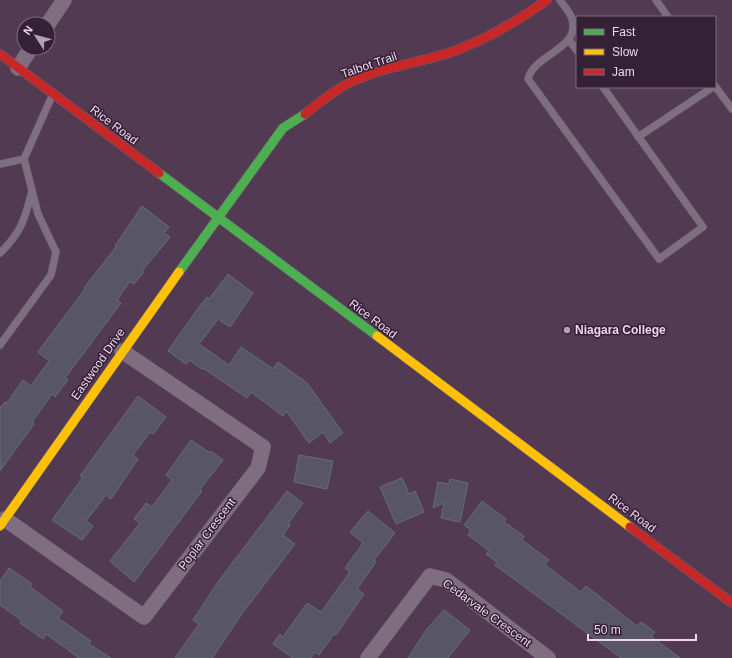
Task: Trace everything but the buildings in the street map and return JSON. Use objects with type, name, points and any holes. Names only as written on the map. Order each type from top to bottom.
[{"type":"street","points":[[53,16],[64,0]]},
{"type":"street","name":"Talbot Trail","points":[[218,218],[283,128],[297,121],[327,96],[363,77],[440,56],[488,37],[510,25],[546,0]]},
{"type":"street","name":"Rice Road","points":[[0,54],[732,603]]},
{"type":"street","points":[[18,68],[26,56]]},
{"type":"street","name":"Eastwood Drive","points":[[2,522],[122,351],[218,218]]},
{"type":"street","name":"Poplar Crescent","points":[[2,522],[144,617],[258,468],[263,447],[122,351]]},
{"type":"street","name":"Cedarvale Crescent","points":[[368,658],[430,576],[446,580],[548,658]]},
{"type":"lane","points":[[560,0],[572,18],[573,28],[569,40],[534,67],[528,79],[530,84],[659,259],[703,227],[604,88]]},
{"type":"lane","points":[[656,0],[667,16]]},
{"type":"lane","points":[[569,40],[576,50]]},
{"type":"lane","points":[[638,137],[711,88]]},
{"type":"lane","points":[[716,88],[732,109]]},
{"type":"lane","points":[[0,345],[51,275],[56,252],[38,214],[24,159],[53,94]]},
{"type":"lane","points":[[0,164],[24,159]]},
{"type":"lane","points":[[0,253],[10,244],[25,222],[32,190]]},
{"type":"traffic: fast","points":[[179,272],[283,128],[305,114]]},
{"type":"traffic: fast","points":[[159,173],[377,336]]},
{"type":"traffic: slow","points":[[0,526],[179,272]]},
{"type":"traffic: slow","points":[[377,336],[630,527]]},
{"type":"traffic: jam","points":[[305,114],[332,93],[349,83],[375,72],[444,54],[481,40],[526,15],[547,0]]},
{"type":"traffic: jam","points":[[0,54],[159,173]]},
{"type":"traffic: jam","points":[[630,527],[732,603]]},
{"type":"place","name":"Niagara College","points":[[567,330]]}]
